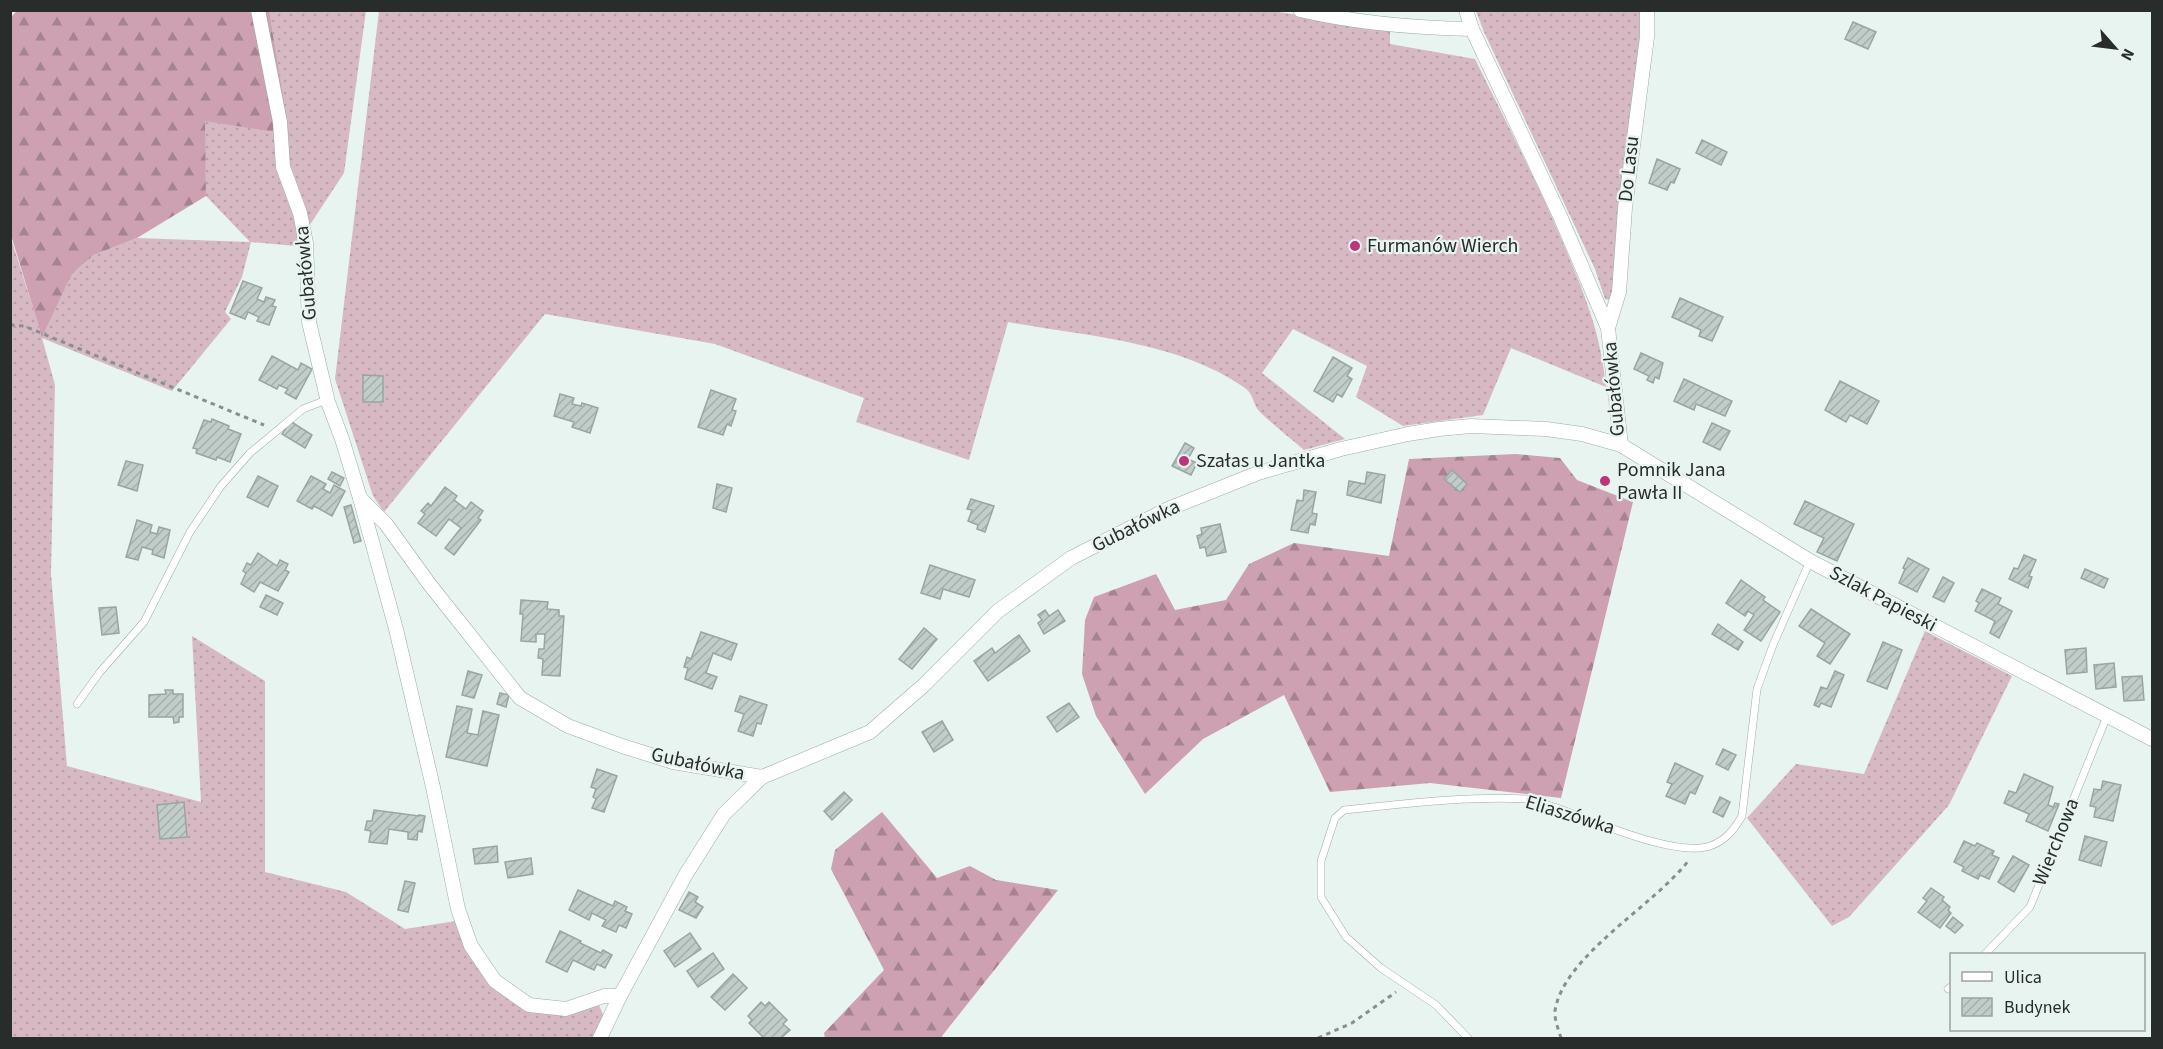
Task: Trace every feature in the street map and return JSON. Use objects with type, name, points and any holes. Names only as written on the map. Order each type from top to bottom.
[{"type":"street","name":"Gubałówka","points":[[258,10],[280,122],[283,167],[300,213],[306,243],[309,322],[328,402],[360,498],[401,652],[433,787],[458,909],[471,946],[495,981],[529,1005],[566,1009],[604,996],[620,996]]},
{"type":"street","points":[[1300,10],[1332,18],[1472,29]]},
{"type":"street","name":"Gubałówka","points":[[360,498],[386,524],[430,585],[520,698],[568,726],[622,746],[674,762],[762,777],[870,732],[924,685],[998,611],[1071,558],[1168,509],[1258,473],[1341,449],[1439,429],[1471,426],[1546,429],[1582,434],[1621,445],[1608,328],[1560,216],[1472,29],[1466,10]]},
{"type":"street","name":"Do Lasu","points":[[1608,328],[1619,292],[1625,208],[1647,37],[1647,10]]},
{"type":"street","name":"Szlak Papieski","points":[[1621,445],[1810,561],[2152,739]]},
{"type":"street","points":[[600,1038],[686,874],[724,814],[762,777]]},
{"type":"lane","points":[[77,704],[99,672],[144,622],[190,532],[221,486],[250,453],[303,409],[321,402],[328,402]]},
{"type":"lane","points":[[1698,849],[1722,840],[1734,831],[1742,816],[1757,689],[1773,645],[1810,561]]},
{"type":"lane","name":"Wierchowa","points":[[1986,953],[2030,907],[2107,717]]},
{"type":"lane","name":"Eliaszówka","points":[[1468,1038],[1436,1005],[1381,968],[1346,937],[1321,897],[1321,861],[1335,818],[1344,810],[1454,800],[1529,799],[1651,841],[1680,848],[1698,849]]},
{"type":"path","points":[[10,325],[24,326],[277,431]]},
{"type":"path","points":[[1561,1038],[1555,1012],[1567,979],[1597,947],[1677,876],[1698,849]]},
{"type":"path","points":[[1318,1038],[1352,1023],[1390,997],[1404,983]]},
{"type":"shaded area","points":[[1265,10],[1390,29],[1390,44],[1475,59],[1545,202],[1580,284],[1592,317],[1606,387],[1511,348],[1483,415],[1403,426],[1356,397],[1367,366],[1293,329],[1262,373],[1345,439],[1304,450],[1259,411],[1245,388],[1219,372],[1162,350],[1008,322],[969,460],[856,422],[864,398],[715,344],[545,314],[384,512],[373,496],[335,379],[379,11]]},
{"type":"shaded area","points":[[269,11],[366,11],[344,173],[296,246],[251,242],[242,277],[225,312],[231,319],[172,391],[42,338],[55,385],[51,574],[67,766],[201,802],[192,636],[265,681],[265,872],[346,892],[405,929],[456,921],[485,975],[510,1001],[535,1012],[557,1014],[599,1005],[604,1017],[594,1038],[11,1038],[10,235],[42,336],[72,274],[94,255],[137,238],[250,242],[206,196],[204,121],[269,16]]},
{"type":"shaded area","points":[[1476,11],[1643,11],[1610,300],[1605,299],[1595,269]]},
{"type":"shaded area","points":[[1925,631],[2012,676],[1949,805],[1849,917],[1832,926],[1747,818],[1796,764],[1864,774]]},
{"type":"green space","points":[[18,10],[269,11],[289,134],[205,121],[206,196],[137,238],[94,255],[72,274],[42,337],[11,235],[10,18]]},
{"type":"green space","points":[[1516,454],[1560,458],[1577,480],[1633,502],[1561,798],[1430,783],[1330,792],[1284,695],[1203,739],[1145,794],[1096,716],[1082,674],[1085,620],[1094,597],[1156,574],[1175,610],[1226,600],[1249,564],[1294,543],[1389,556],[1409,459]]},
{"type":"green space","points":[[882,812],[937,878],[970,866],[996,880],[1058,890],[942,1036],[943,1038],[825,1038],[824,1033],[884,970],[831,869],[835,850]]},
{"type":"building","points":[[1853,22],[1876,32],[1868,49],[1845,39]]},
{"type":"building","points":[[1702,140],[1727,152],[1721,165],[1696,153]]},
{"type":"building","points":[[1657,159],[1680,169],[1674,183],[1671,182],[1667,190],[1649,183]]},
{"type":"building","points":[[243,281],[262,288],[257,299],[264,302],[266,297],[275,300],[272,306],[276,307],[269,325],[257,321],[259,317],[248,312],[245,319],[230,313]]},
{"type":"building","points":[[1680,298],[1723,317],[1712,341],[1699,336],[1701,330],[1672,317]]},
{"type":"building","points":[[1641,353],[1663,363],[1659,379],[1655,377],[1653,383],[1647,380],[1649,376],[1634,369]]},
{"type":"building","points":[[272,356],[298,370],[301,363],[312,369],[296,399],[285,393],[288,389],[279,385],[277,389],[259,380]]},
{"type":"building","points":[[1333,357],[1352,368],[1347,376],[1352,379],[1342,397],[1337,394],[1333,402],[1314,391]]},
{"type":"building","points":[[363,375],[383,376],[383,402],[363,402]]},
{"type":"building","points":[[1684,379],[1732,401],[1725,416],[1696,404],[1694,410],[1674,401]]},
{"type":"building","points":[[1840,381],[1879,401],[1867,424],[1850,415],[1846,422],[1825,410]]},
{"type":"building","points":[[711,390],[736,399],[732,410],[736,411],[731,426],[727,424],[723,435],[698,427]]},
{"type":"building","points":[[560,394],[574,398],[572,404],[581,406],[582,403],[598,408],[590,433],[572,427],[574,422],[554,416]]},
{"type":"building","points":[[212,419],[241,434],[230,462],[196,453],[197,449],[193,448],[204,420],[211,422]]},
{"type":"building","points":[[290,421],[312,435],[305,448],[282,434]]},
{"type":"building","points":[[1712,423],[1730,431],[1720,450],[1703,442]]},
{"type":"building","name":"Szałas u Jantka","points":[[1185,443],[1194,448],[1188,459],[1197,463],[1191,475],[1172,466]]},
{"type":"building","points":[[126,461],[143,465],[137,491],[118,485]]},
{"type":"building","points":[[1452,470],[1467,484],[1460,492],[1444,479]]},
{"type":"building","points":[[332,472],[344,478],[340,486],[328,479]]},
{"type":"building","points":[[1367,472],[1385,475],[1381,503],[1347,495],[1349,481],[1365,484]]},
{"type":"building","points":[[258,476],[278,486],[268,507],[247,497]]},
{"type":"building","points":[[311,476],[326,484],[323,489],[330,493],[334,485],[345,491],[332,516],[314,506],[312,509],[297,501]]},
{"type":"building","points":[[717,484],[732,488],[726,512],[713,508]]},
{"type":"building","points":[[445,487],[457,496],[454,500],[466,509],[471,502],[483,511],[478,518],[481,520],[454,555],[445,548],[461,528],[449,519],[436,536],[418,523],[425,514],[421,511],[428,503],[431,506]]},
{"type":"building","points":[[1304,490],[1316,492],[1312,513],[1317,514],[1315,525],[1310,524],[1308,533],[1291,530],[1297,500],[1303,501]]},
{"type":"building","points":[[971,499],[994,506],[985,532],[977,529],[978,525],[968,521],[972,510],[967,509]]},
{"type":"building","points":[[1805,501],[1854,524],[1837,561],[1817,552],[1824,538],[1794,524]]},
{"type":"building","points":[[351,505],[361,541],[354,543],[344,507]]},
{"type":"building","points":[[137,520],[152,525],[150,532],[157,534],[159,527],[170,530],[164,558],[152,554],[153,550],[142,547],[138,560],[126,557]]},
{"type":"building","points":[[1220,524],[1226,552],[1207,556],[1205,547],[1200,548],[1197,536],[1202,534],[1201,528]]},
{"type":"building","points":[[258,553],[277,566],[280,560],[288,564],[285,570],[289,572],[278,591],[260,582],[254,592],[241,584],[247,563],[251,565]]},
{"type":"building","points":[[2024,555],[2036,560],[2029,576],[2032,577],[2028,588],[2009,579],[2014,568],[2018,569]]},
{"type":"building","points":[[1908,558],[1929,569],[1917,592],[1899,583]]},
{"type":"building","points":[[930,565],[975,580],[969,597],[943,589],[940,599],[921,593]]},
{"type":"building","points":[[2085,569],[2108,579],[2104,588],[2081,578]]},
{"type":"building","points":[[1943,577],[1954,583],[1944,602],[1933,597]]},
{"type":"building","points":[[1741,580],[1765,597],[1763,600],[1780,612],[1761,641],[1744,630],[1754,615],[1748,611],[1745,616],[1726,603]]},
{"type":"building","points":[[1982,589],[2001,598],[1998,604],[2012,611],[1999,638],[1990,633],[1995,621],[1975,611],[1979,603],[1976,601]]},
{"type":"building","points":[[266,595],[283,603],[277,615],[260,607]]},
{"type":"building","points":[[521,600],[548,602],[547,609],[559,610],[559,616],[564,616],[560,676],[542,675],[543,659],[538,658],[539,649],[544,649],[545,634],[536,634],[536,642],[521,641],[523,614],[520,614]]},
{"type":"building","points":[[116,607],[119,633],[102,635],[99,608]]},
{"type":"building","points":[[1811,609],[1850,634],[1830,664],[1817,656],[1825,643],[1799,626]]},
{"type":"building","points":[[1045,610],[1049,616],[1058,610],[1065,621],[1044,634],[1038,623],[1042,620],[1038,615]]},
{"type":"building","points":[[1718,624],[1743,642],[1738,650],[1712,634]]},
{"type":"building","points":[[924,628],[937,639],[912,669],[899,659]]},
{"type":"building","points":[[701,632],[737,644],[731,660],[713,653],[706,673],[717,677],[712,689],[685,679],[688,668],[684,667],[687,657],[691,659]]},
{"type":"building","points":[[1019,635],[1030,651],[988,681],[974,661],[992,648],[995,653]]},
{"type":"building","points":[[1883,642],[1902,650],[1887,689],[1867,681]]},
{"type":"building","points":[[2086,648],[2087,672],[2067,674],[2065,650]]},
{"type":"building","points":[[2114,663],[2116,687],[2096,689],[2094,665]]},
{"type":"building","points":[[468,671],[482,675],[474,698],[462,695]]},
{"type":"building","points":[[1835,671],[1844,675],[1831,707],[1821,703],[1819,707],[1814,705],[1821,687],[1827,689]]},
{"type":"building","points":[[2142,676],[2144,700],[2124,701],[2122,677]]},
{"type":"building","points":[[165,690],[173,690],[173,694],[183,694],[183,717],[179,717],[179,722],[174,723],[173,717],[149,717],[149,695],[166,694]]},
{"type":"building","points":[[500,693],[509,695],[506,707],[497,704]]},
{"type":"building","points":[[740,696],[767,705],[761,724],[757,723],[753,736],[738,731],[744,714],[735,711]]},
{"type":"building","points":[[1069,703],[1079,717],[1057,732],[1047,717]]},
{"type":"building","points":[[457,706],[472,709],[467,733],[478,735],[483,711],[499,715],[487,766],[446,757]]},
{"type":"building","points":[[942,721],[953,740],[934,752],[922,732]]},
{"type":"building","points":[[1723,749],[1736,755],[1728,770],[1716,764]]},
{"type":"building","points":[[1675,763],[1703,776],[1695,794],[1690,792],[1685,804],[1666,796],[1672,784],[1667,782]]},
{"type":"building","points":[[597,769],[617,776],[604,812],[592,808],[596,799],[593,797],[596,789],[591,787]]},
{"type":"building","points":[[2024,774],[2053,787],[2048,805],[2053,807],[2055,803],[2059,804],[2048,831],[2026,821],[2029,814],[2004,803],[2009,791],[2016,793]]},
{"type":"building","points":[[2103,781],[2121,785],[2113,821],[2094,817],[2096,807],[2090,806],[2094,789],[2101,790]]},
{"type":"building","points":[[844,792],[852,800],[832,820],[824,811]]},
{"type":"building","points":[[1720,797],[1730,802],[1723,817],[1713,812]]},
{"type":"building","points":[[184,802],[187,837],[160,839],[157,805]]},
{"type":"building","points":[[374,810],[425,816],[422,832],[418,831],[417,840],[408,839],[408,832],[389,829],[387,844],[369,842],[371,831],[365,830],[367,821],[372,821]]},
{"type":"building","points":[[2085,836],[2107,842],[2101,866],[2079,860]]},
{"type":"building","points":[[1964,841],[1975,846],[1977,843],[1994,851],[1992,855],[1999,858],[1989,879],[1980,875],[1978,879],[1962,871],[1964,867],[1954,862]]},
{"type":"building","points":[[497,846],[498,862],[475,864],[473,849]]},
{"type":"building","points":[[2013,856],[2029,865],[2014,892],[1998,882]]},
{"type":"building","points":[[531,858],[533,874],[508,878],[505,862]]},
{"type":"building","points":[[405,881],[415,883],[408,912],[398,910]]},
{"type":"building","points":[[1931,888],[1944,897],[1942,900],[1950,907],[1948,910],[1951,913],[1940,928],[1918,912],[1927,901],[1923,898]]},
{"type":"building","points":[[578,890],[613,906],[615,901],[627,907],[625,911],[632,914],[626,928],[619,925],[616,932],[602,926],[606,920],[592,913],[589,920],[569,910]]},
{"type":"building","points":[[689,892],[698,897],[695,902],[703,907],[696,918],[679,910]]},
{"type":"building","points":[[1953,917],[1963,925],[1955,933],[1946,926]]},
{"type":"building","points":[[560,931],[601,953],[603,950],[612,955],[605,968],[597,964],[594,970],[573,960],[567,972],[546,962]]},
{"type":"building","points":[[690,933],[701,949],[675,967],[664,951]]},
{"type":"building","points":[[713,953],[724,969],[698,987],[687,971]]},
{"type":"building","points":[[733,974],[747,988],[725,1010],[711,997]]},
{"type":"building","points":[[761,1002],[765,1006],[769,1002],[787,1020],[783,1024],[790,1030],[781,1038],[764,1038],[749,1023],[752,1020],[748,1016]]},
{"type":"place","name":"Furmanów Wierch","points":[[1355,246]]},
{"type":"place","name":"Szałas u Jantka","points":[[1184,461]]},
{"type":"place","name":"Pomnik Jana Pawła II","points":[[1605,481]]}]
